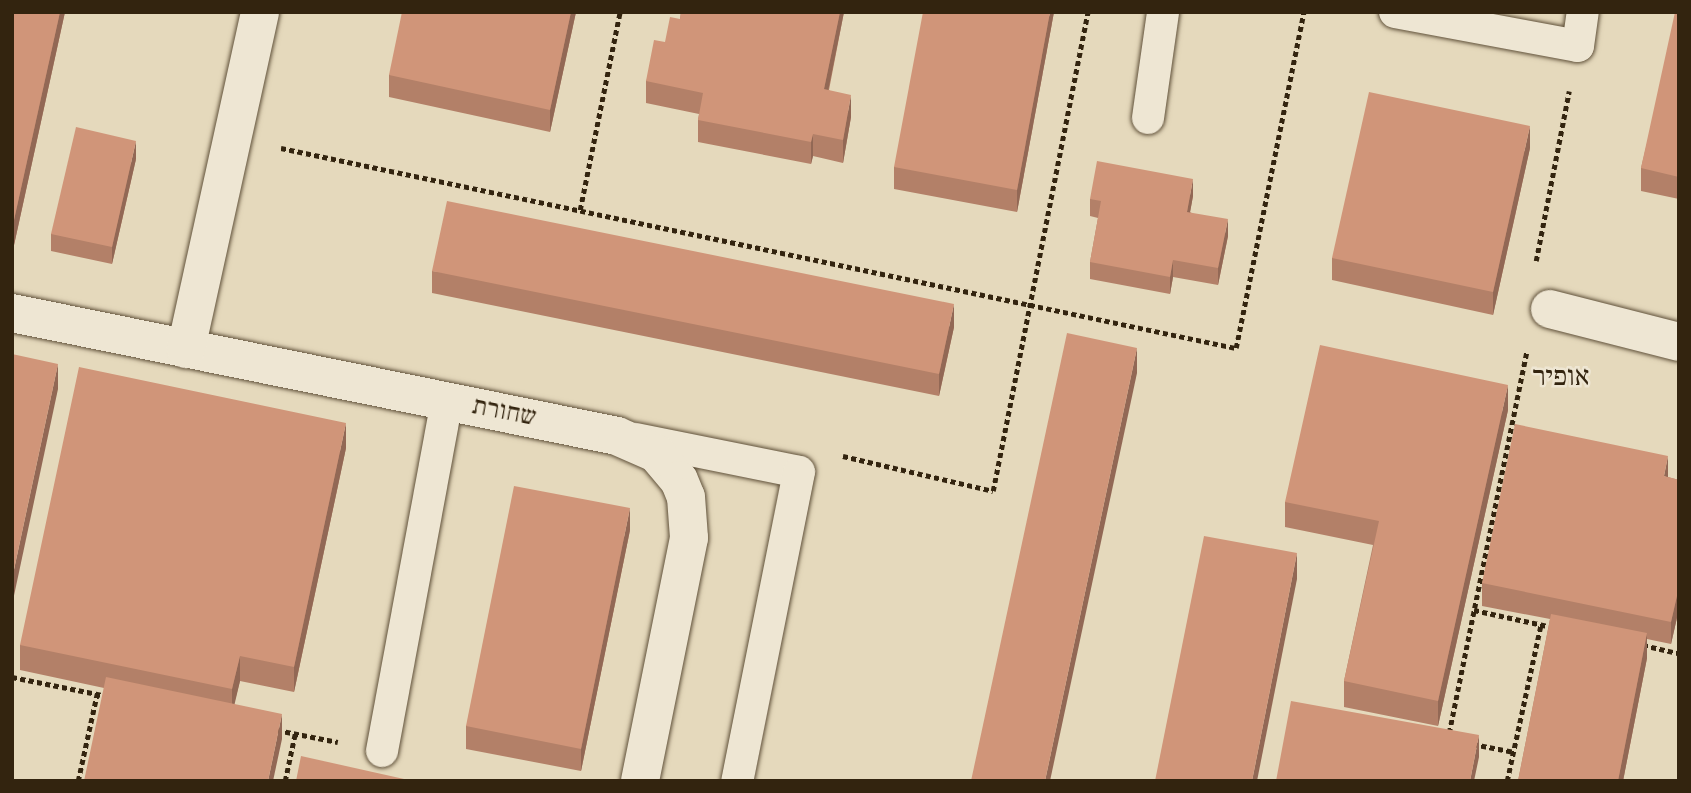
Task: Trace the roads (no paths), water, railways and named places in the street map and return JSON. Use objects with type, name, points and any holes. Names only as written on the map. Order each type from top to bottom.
[{"type":"street","points":[[186,349],[260,12]]},
{"type":"street","points":[[1543,308],[1679,342]]},
{"type":"street","name":"שחורת","points":[[12,313],[617,436],[656,453],[679,480],[689,516],[685,563],[640,781]]},
{"type":"lane","points":[[1148,118],[1163,12]]},
{"type":"lane","points":[[1395,12],[1578,46],[1583,12]]},
{"type":"lane","points":[[382,751],[447,401]]},
{"type":"lane","points":[[617,436],[799,472],[737,781]]},
{"type":"district","name":"אופיר","points":[[1561,378]]}]
